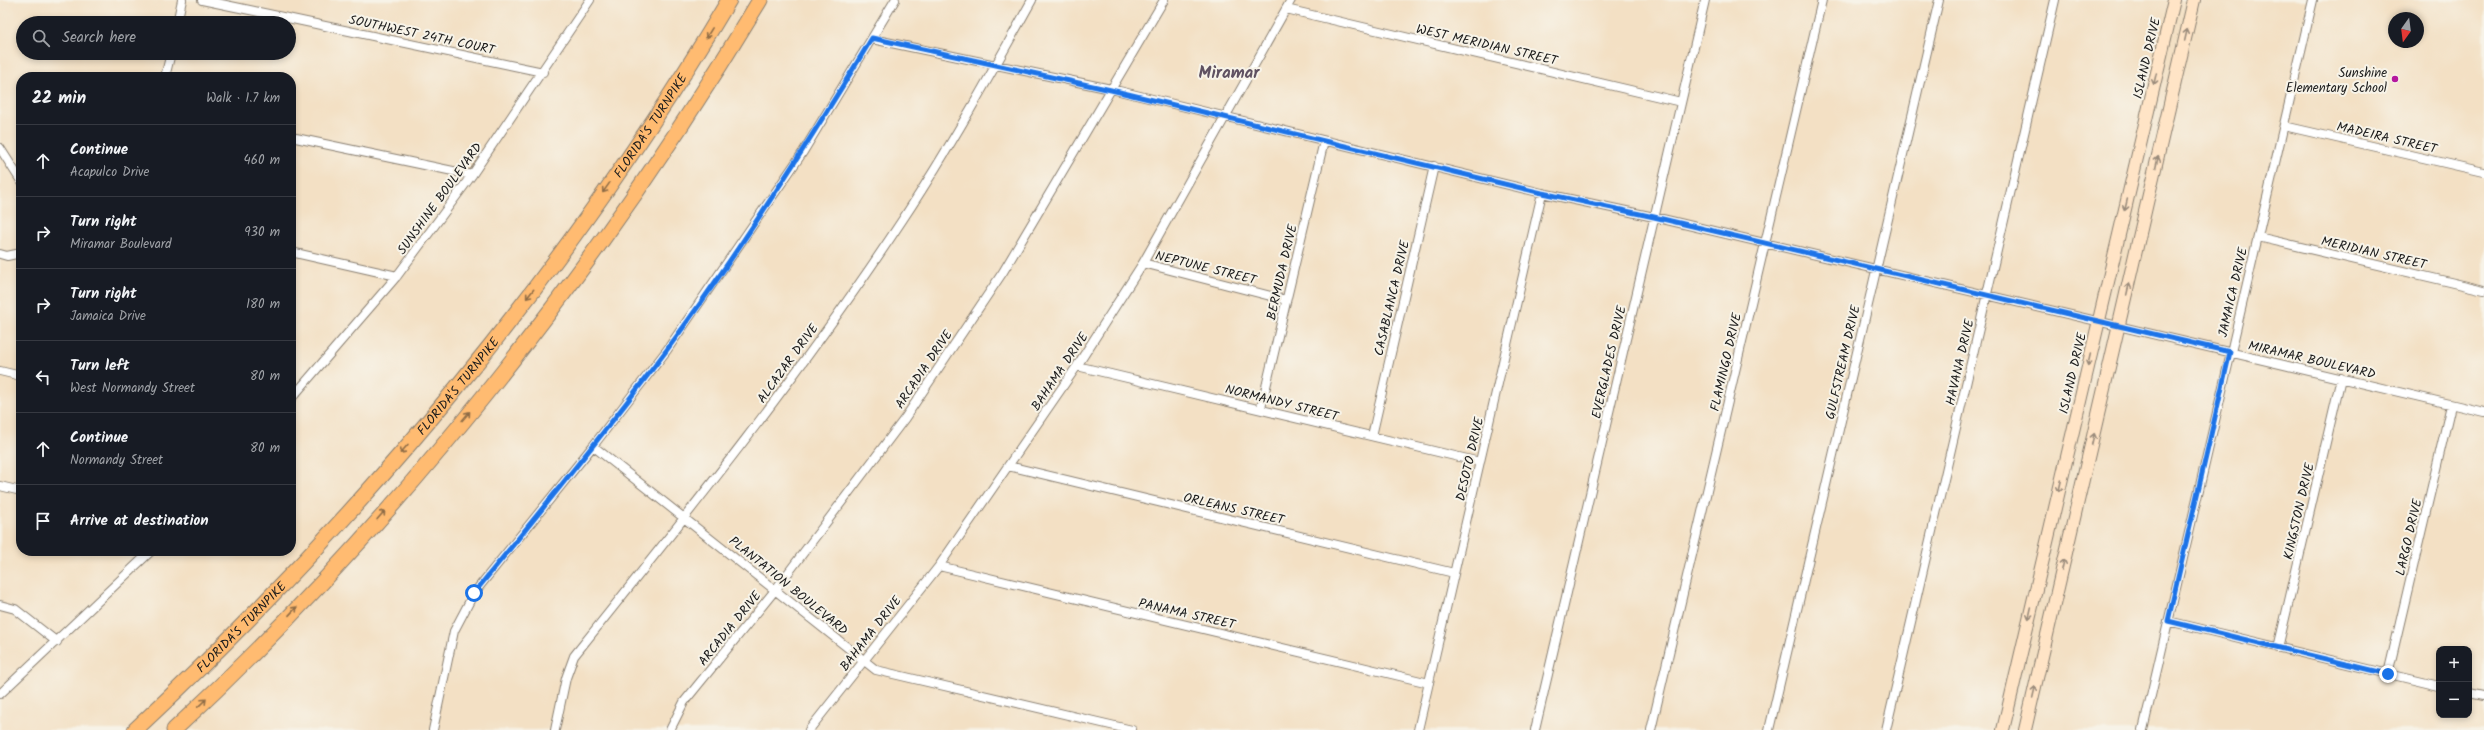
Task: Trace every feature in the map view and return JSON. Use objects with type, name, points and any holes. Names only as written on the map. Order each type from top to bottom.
[{"type":"highway","name":"FLORIDA'S TURNPIKE","points":[[135,730],[219,648],[319,545],[415,436],[474,365],[533,290],[602,195],[667,99],[730,0]]},
{"type":"highway","name":"FLORIDA'S TURNPIKE","points":[[174,730],[230,676],[328,574],[418,473],[494,382],[566,288],[635,192],[688,114],[760,0]]},
{"type":"street","points":[[179,16],[182,0]]},
{"type":"street","name":"SOUTHWEST 24TH COURT","points":[[202,0],[278,16]]},
{"type":"street","name":"SUNSHINE BOULEVARD","points":[[296,393],[397,276],[472,175],[543,72],[590,0]]},
{"type":"street","points":[[433,730],[454,631],[474,593],[593,446],[667,350],[803,152],[894,0]]},
{"type":"street","name":"ALCAZAR DRIVE","points":[[555,730],[566,678],[574,656],[685,518],[803,363],[904,218],[996,66],[1032,0]]},
{"type":"street","name":"ARCADIA DRIVE","points":[[670,730],[684,702],[776,589],[905,418],[1003,272],[1164,0]]},
{"type":"street","name":"BAHAMA DRIVE","points":[[809,730],[939,566],[1077,366],[1143,263],[1291,0]]},
{"type":"street","name":"EVERGLADES DRIVE","points":[[1535,730],[1705,0]]},
{"type":"street","name":"FLAMINGO DRIVE","points":[[1651,730],[1822,0]]},
{"type":"street","name":"GULFSTREAM DRIVE","points":[[1769,730],[1939,0]]},
{"type":"street","name":"HAVANA DRIVE","points":[[1886,730],[2055,0]]},
{"type":"street","name":"ISLAND DRIVE","points":[[2003,730],[2174,0]]},
{"type":"street","points":[[2025,730],[2194,0]]},
{"type":"street","name":"JAMAICA DRIVE","points":[[2143,730],[2313,0]]},
{"type":"street","name":"WEST MERIDIAN STREET","points":[[1286,10],[1681,102]]},
{"type":"street","name":"SOUTHWEST 24TH COURT","points":[[296,20],[543,72]]},
{"type":"street","name":"MIRAMAR BOULEVARD","points":[[872,38],[1111,90],[1542,193],[1654,217],[2484,412]]},
{"type":"street","points":[[166,72],[169,60]]},
{"type":"street","name":"MADEIRA STREET","points":[[2284,126],[2484,172]]},
{"type":"street","points":[[296,138],[472,175]]},
{"type":"street","name":"BERMUDA DRIVE","points":[[1261,408],[1324,141]]},
{"type":"street","points":[[0,148],[16,173]]},
{"type":"street","name":"CASABLANCA DRIVE","points":[[1372,436],[1434,166]]},
{"type":"street","name":"DESOTO DRIVE","points":[[1418,730],[1542,193]]},
{"type":"street","name":"MERIDIAN STREET","points":[[2258,237],[2484,290]]},
{"type":"street","points":[[296,253],[397,276]]},
{"type":"street","points":[[0,254],[7,256],[16,254]]},
{"type":"street","name":"NEPTUNE STREET","points":[[1143,263],[1286,300]]},
{"type":"street","name":"NORMANDY STREET","points":[[1077,366],[1261,408],[1480,462]]},
{"type":"street","points":[[0,371],[16,375]]},
{"type":"street","name":"KINGSTON DRIVE","points":[[2278,648],[2341,378]]},
{"type":"street","name":"LARGO DRIVE","points":[[2388,674],[2451,404]]},
{"type":"street","name":"PLANTATION BOULEVARD","points":[[593,446],[776,589],[876,670],[1132,730]]},
{"type":"street","name":"ORLEANS STREET","points":[[1008,466],[1454,573]]},
{"type":"street","points":[[0,486],[16,490]]},
{"type":"street","points":[[0,694],[57,642],[146,556]]},
{"type":"street","name":"PANAMA STREET","points":[[939,566],[1429,683]]},
{"type":"street","points":[[0,605],[15,608],[57,642]]},
{"type":"street","points":[[2168,621],[2436,685]]},
{"type":"street","points":[[2472,694],[2484,696]]},
{"type":"place","name":"Sunshine Elementary School","points":[[2395,79]]},
{"type":"district","name":"Miramar","points":[[1229,72]]},
{"type":"route","points":[[474,593],[593,446],[667,350],[803,152],[872,38],[1111,90],[1542,193],[1654,217],[2230,352],[2168,621],[2388,674]]}]
